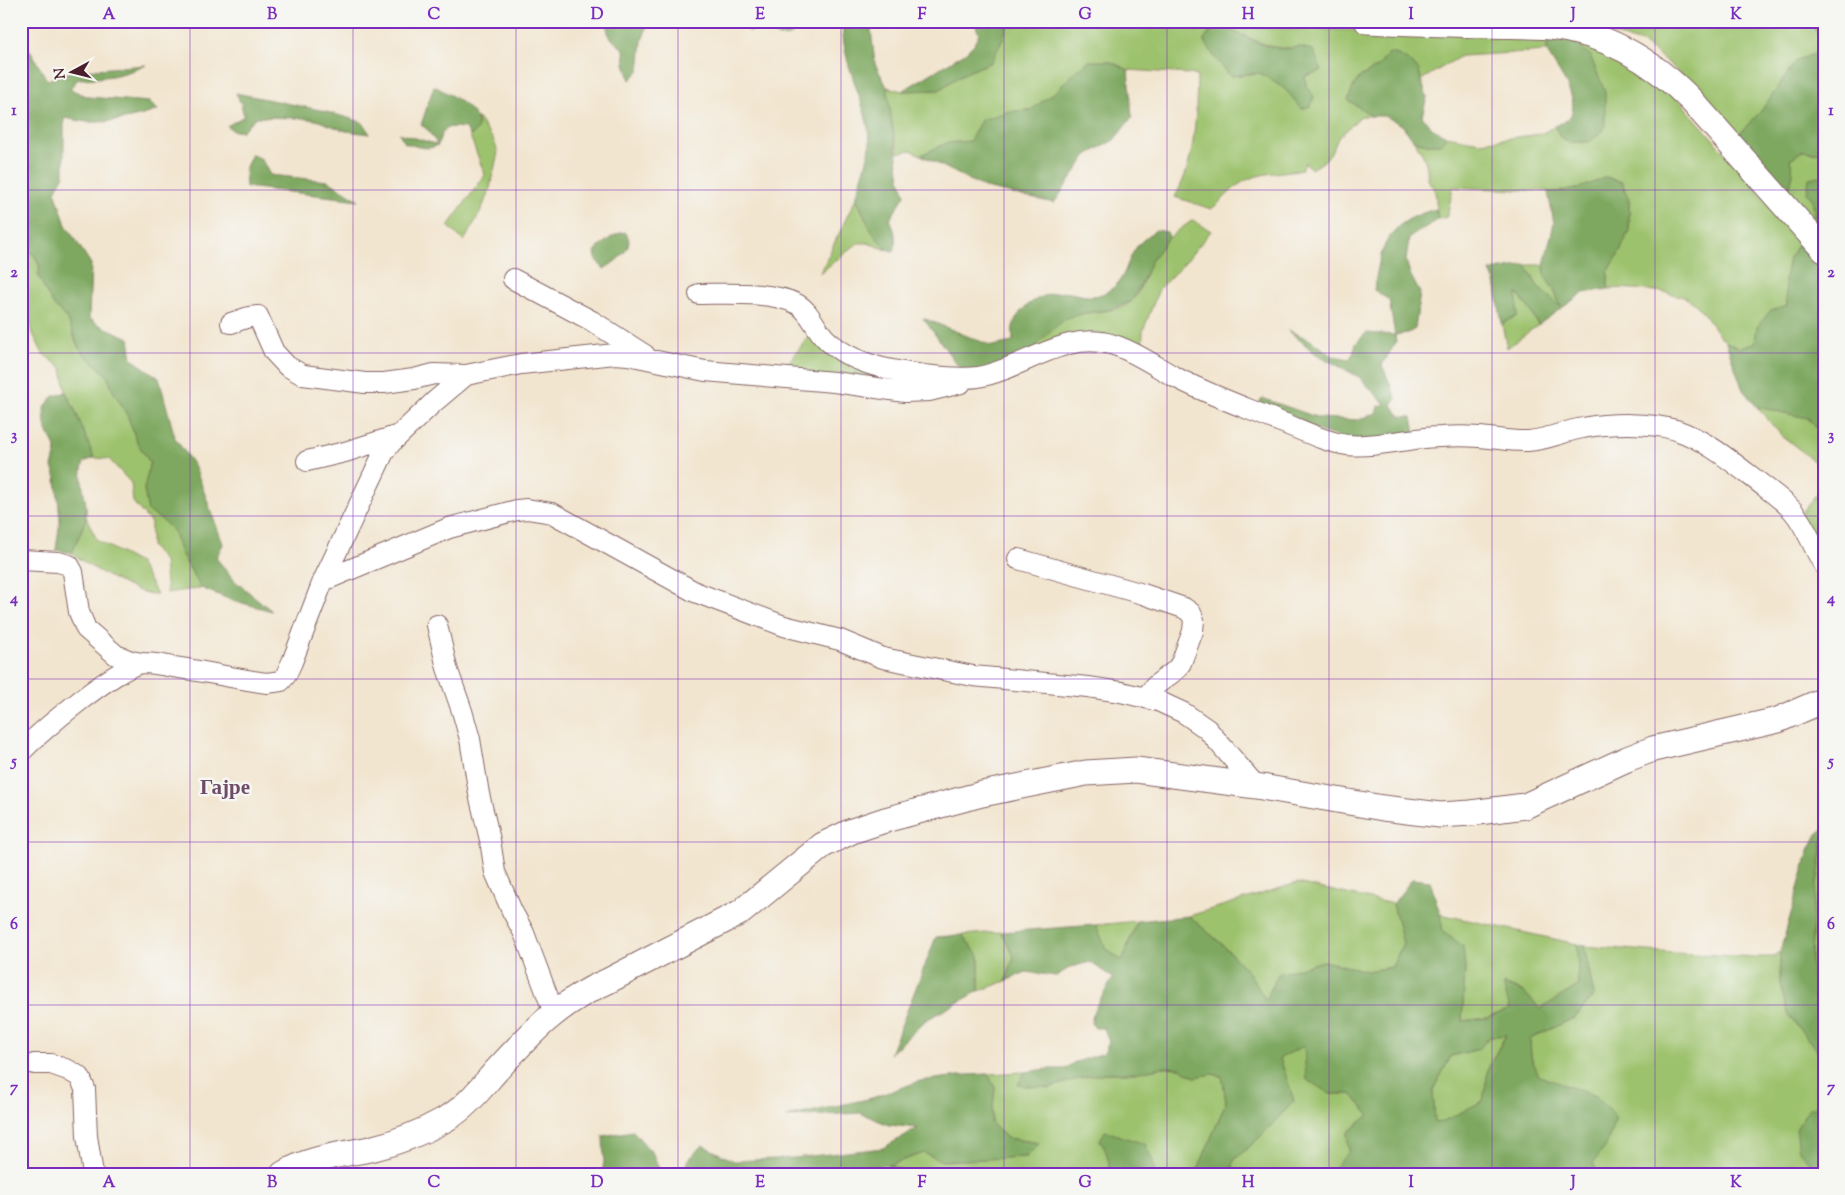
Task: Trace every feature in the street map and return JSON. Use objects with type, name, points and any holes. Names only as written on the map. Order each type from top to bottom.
[{"type":"main road","points":[[1367,21],[1552,28],[1590,36],[1633,54],[1656,68],[1692,101],[1824,250]]},
{"type":"main road","points":[[283,1174],[295,1166],[330,1155],[371,1148],[408,1137],[446,1119],[470,1100],[537,1026],[589,989],[608,981],[740,912],[823,845],[852,831],[886,820],[982,794],[1086,773],[1136,770],[1256,786],[1383,808],[1440,815],[1471,813],[1525,806],[1653,749],[1778,720],[1824,700]]},
{"type":"street","points":[[513,279],[592,321],[653,361]]},
{"type":"street","points":[[699,294],[766,296],[789,301],[803,308],[818,331],[831,344],[852,357],[880,367],[908,373],[977,377]]},
{"type":"street","points":[[231,323],[258,316],[276,355],[292,370],[307,376],[365,383],[384,383],[434,374],[466,375],[521,364],[603,354],[628,355],[705,370],[834,382],[905,392],[940,389],[1068,344],[1096,341],[1130,351],[1185,382],[1254,411],[1313,435],[1347,444],[1364,445],[1439,437],[1479,437],[1525,441],[1551,437],[1583,428],[1602,426],[1642,425],[1671,429],[1689,435],[1718,453],[1793,510],[1824,565]]},
{"type":"street","points":[[21,560],[58,562],[69,565],[73,572],[79,612],[86,629],[116,655],[143,663],[204,671],[259,682],[272,683],[281,681],[292,662],[323,581],[384,452],[440,396],[466,375]]},
{"type":"street","points":[[307,461],[346,452],[399,435]]},
{"type":"street","points":[[323,581],[449,528],[517,510],[540,510],[564,518],[695,592],[784,626],[840,640],[883,658],[973,676],[1088,687],[1146,697],[1172,707],[1202,725],[1256,786]]},
{"type":"street","points":[[1018,559],[1143,594],[1177,605],[1191,613],[1194,620],[1193,631],[1181,663],[1174,673],[1156,685],[1146,697]]},
{"type":"street","points":[[437,625],[447,668],[470,739],[478,794],[490,840],[495,872],[524,933],[554,1013]]},
{"type":"street","points":[[21,752],[50,724],[103,684],[124,670],[143,663]]},
{"type":"street","points":[[34,1064],[52,1064],[80,1077],[85,1089],[87,1136],[93,1174]]},
{"type":"green space","points":[[21,21],[24,21],[25,42],[47,80],[74,71],[146,65],[113,76],[78,79],[70,89],[88,97],[149,102],[158,110],[132,118],[105,122],[87,122],[64,118],[64,175],[55,191],[66,225],[91,264],[89,318],[99,325],[129,338],[132,359],[159,378],[175,438],[195,467],[223,544],[216,558],[235,581],[272,611],[231,600],[201,588],[181,553],[173,530],[148,511],[144,489],[150,463],[137,442],[127,414],[113,391],[107,375],[79,349],[67,318],[54,306],[45,290],[38,275],[40,265],[35,256],[21,245]]},
{"type":"green space","points":[[608,21],[649,21],[642,41],[639,71],[630,80],[625,63],[624,49],[613,41],[609,34]]},
{"type":"green space","points":[[783,21],[796,23],[797,27],[796,31],[790,36],[781,37],[763,27],[751,31],[743,28],[737,22]]},
{"type":"green space","points":[[843,21],[870,21],[875,64],[887,87],[900,179],[905,195],[890,219],[895,235],[894,252],[876,237],[856,198],[867,161],[870,142],[864,112],[849,67],[843,37]]},
{"type":"green space","points":[[974,21],[1008,21],[1003,39],[991,62],[961,75],[939,90],[902,91],[965,53],[974,44],[979,34]]},
{"type":"green space","points":[[1008,21],[1127,21],[1147,24],[1224,27],[1548,37],[1547,51],[1461,56],[1421,80],[1419,70],[1396,54],[1360,77],[1348,99],[1372,116],[1361,116],[1338,138],[1331,153],[1323,162],[1311,169],[1305,162],[1302,169],[1248,179],[1211,209],[1175,197],[1187,168],[1194,138],[1197,76],[1190,74],[1128,70],[1109,61],[1074,73],[1055,92],[1031,110],[1006,112],[970,142],[947,143],[921,155],[911,150],[898,153],[887,87],[902,91],[939,90],[961,75],[991,62],[1003,39]],"holes":[[[1244,35],[1277,47],[1300,47],[1322,70],[1305,76],[1306,86],[1303,108],[1285,89],[1260,73],[1230,76],[1213,55],[1204,39]]]},
{"type":"green space","points":[[1564,21],[1809,21],[1823,43],[1815,54],[1797,60],[1761,111],[1738,135],[1671,65],[1644,44],[1579,23]]},
{"type":"green space","points":[[1809,21],[1824,21],[1824,153],[1802,151],[1790,159],[1793,174],[1789,189],[1781,189],[1738,135],[1761,111],[1797,60],[1815,54],[1823,43]]},
{"type":"green space","points":[[1224,27],[1261,44],[1281,49],[1300,47],[1313,50],[1322,71],[1305,76],[1306,86],[1314,96],[1311,106],[1302,109],[1285,89],[1260,73],[1230,76],[1213,55],[1204,39],[1211,31]]},
{"type":"green space","points":[[1548,37],[1570,40],[1590,55],[1605,92],[1605,128],[1590,142],[1570,142],[1560,137],[1555,126],[1569,118],[1573,102],[1566,84],[1548,53]]},
{"type":"green space","points":[[1570,40],[1611,52],[1672,92],[1801,240],[1789,258],[1785,278],[1787,306],[1757,327],[1755,343],[1742,348],[1732,346],[1725,341],[1695,304],[1681,296],[1649,290],[1608,289],[1608,272],[1620,252],[1629,230],[1629,201],[1622,182],[1605,177],[1583,188],[1561,192],[1453,187],[1447,217],[1438,219],[1434,189],[1427,180],[1426,164],[1423,155],[1414,141],[1427,144],[1441,144],[1446,136],[1480,142],[1541,134],[1555,126],[1560,137],[1570,142],[1590,142]]},
{"type":"green space","points":[[1389,53],[1409,61],[1419,70],[1427,97],[1422,116],[1430,127],[1446,136],[1441,144],[1427,144],[1414,141],[1402,125],[1385,116],[1372,116],[1348,100],[1354,85],[1360,77],[1378,67]]},
{"type":"green space","points":[[1089,61],[1109,61],[1128,70],[1132,117],[1114,140],[1087,155],[1054,203],[985,188],[921,155],[947,143],[970,141],[981,120],[1006,112],[1031,110],[1055,92]]},
{"type":"green space","points":[[434,86],[459,100],[474,115],[478,122],[477,129],[470,136],[466,128],[450,127],[442,133],[438,145],[427,129],[421,125]]},
{"type":"green space","points":[[236,93],[320,110],[362,122],[370,134],[346,131],[316,120],[256,117],[242,131],[234,131],[227,126],[244,116]]},
{"type":"green space","points":[[477,117],[493,139],[498,152],[490,188],[481,211],[464,241],[448,226],[485,175],[470,136],[477,128]]},
{"type":"green space","points":[[399,133],[438,145],[426,148],[417,147],[405,143]]},
{"type":"green space","points":[[1802,151],[1824,153],[1824,180],[1819,176],[1813,200],[1815,228],[1781,189],[1789,189],[1793,174],[1790,159]]},
{"type":"green space","points":[[252,154],[262,160],[270,175],[328,181],[359,200],[246,187],[245,169]]},
{"type":"green space","points":[[1819,176],[1824,180],[1824,237],[1815,228],[1813,200],[1807,193],[1809,178]]},
{"type":"green space","points":[[1605,177],[1622,182],[1629,201],[1629,230],[1620,252],[1608,272],[1608,289],[1583,293],[1538,325],[1531,311],[1517,293],[1517,316],[1502,324],[1495,282],[1490,271],[1526,265],[1538,287],[1561,307],[1553,288],[1545,277],[1544,265],[1554,223],[1548,192],[1578,188]]},
{"type":"green space","points":[[856,198],[873,233],[887,250],[868,243],[858,243],[820,273]]},
{"type":"green space","points":[[1436,209],[1438,219],[1409,238],[1406,261],[1420,293],[1415,329],[1408,333],[1395,335],[1389,300],[1374,290],[1380,260],[1389,237],[1397,228],[1420,214]]},
{"type":"green space","points":[[1193,220],[1211,231],[1159,289],[1143,331],[1142,357],[1111,344],[1023,362],[1045,335],[1065,319],[1080,314],[1116,309],[1133,300],[1152,259],[1160,247]]},
{"type":"green space","points":[[1156,230],[1167,232],[1169,237],[1152,259],[1131,302],[1108,310],[1085,313],[1065,319],[1048,333],[1023,362],[966,377],[923,318],[992,346],[1013,342],[1015,320],[1029,304],[1041,297],[1055,293],[1063,292],[1090,296],[1105,293],[1121,279],[1138,245]]},
{"type":"green space","points":[[625,232],[629,243],[627,248],[619,258],[604,269],[596,260],[595,251],[612,237]]},
{"type":"green space","points":[[1801,240],[1824,263],[1824,437],[1808,418],[1757,407],[1743,390],[1726,342],[1740,348],[1755,343],[1757,327],[1770,311],[1787,306],[1785,278],[1789,258]]},
{"type":"green space","points":[[21,245],[35,256],[54,306],[67,318],[79,349],[107,375],[113,391],[127,414],[137,442],[150,463],[144,489],[148,511],[163,520],[173,530],[181,553],[201,588],[167,593],[164,561],[151,546],[151,523],[133,502],[131,483],[109,459],[94,458],[66,392],[62,368],[43,354],[31,330],[27,302],[21,296]]},
{"type":"green space","points":[[1526,265],[1544,265],[1545,277],[1553,288],[1561,308],[1538,287]]},
{"type":"green space","points":[[1516,292],[1531,311],[1538,325],[1507,348],[1502,324],[1517,316]]},
{"type":"green space","points":[[813,323],[825,338],[954,386],[777,377],[809,336]]},
{"type":"green space","points":[[1288,330],[1310,340],[1333,356],[1349,359],[1353,354],[1356,343],[1366,333],[1395,335],[1396,342],[1382,365],[1396,398],[1392,405],[1400,416],[1412,417],[1416,438],[1365,445],[1254,411],[1262,398],[1319,418],[1359,420],[1376,413],[1379,406],[1385,404],[1359,377],[1316,354]]},
{"type":"green space","points":[[66,392],[94,458],[84,462],[82,468],[86,516],[72,553],[56,550],[60,519],[56,478],[52,467],[56,450],[45,425],[44,409],[52,397]]},
{"type":"green space","points":[[1757,407],[1808,418],[1824,437],[1824,472],[1809,457],[1781,435]]},
{"type":"green space","points":[[1824,484],[1824,565],[1798,518]]},
{"type":"green space","points":[[86,517],[97,540],[139,563],[157,594],[145,593],[129,587],[107,576],[72,553]]},
{"type":"green space","points":[[1824,828],[1813,909],[1811,960],[1815,1004],[1824,1010],[1824,1059],[1788,1015],[1780,984],[1780,952],[1809,850],[1817,834]]},
{"type":"green space","points":[[1824,838],[1824,1010],[1815,1004],[1811,960],[1813,909]]},
{"type":"green space","points":[[1412,879],[1430,881],[1440,914],[1443,932],[1463,946],[1465,967],[1462,1021],[1487,1018],[1510,1009],[1503,984],[1524,992],[1540,1009],[1578,986],[1577,944],[1584,946],[1594,995],[1576,1017],[1530,1039],[1531,1057],[1539,1076],[1596,1096],[1616,1117],[1606,1146],[1593,1163],[1598,1174],[1328,1174],[1349,1152],[1347,1133],[1369,1115],[1352,1094],[1330,1094],[1306,1079],[1304,1046],[1280,1058],[1294,1101],[1258,1139],[1234,1160],[1232,1174],[1195,1174],[1226,1102],[1222,1076],[1212,1074],[1195,1077],[1180,1068],[1163,1067],[1134,1073],[1105,1073],[1049,1088],[1018,1085],[1025,1072],[1066,1069],[1073,1063],[1104,1053],[1109,1042],[1104,1028],[1095,1028],[1091,1023],[1094,1010],[1113,978],[1090,962],[1071,967],[1056,976],[1026,972],[1006,981],[1014,956],[1001,932],[1096,925],[1106,949],[1122,961],[1137,921],[1189,916],[1224,946],[1249,973],[1266,1000],[1278,974],[1323,961],[1367,971],[1392,967],[1403,943],[1393,904]],"holes":[[[1506,1035],[1489,1066],[1483,1101],[1442,1122],[1435,1123],[1433,1090],[1451,1056],[1479,1049],[1489,1037]]]},
{"type":"green space","points":[[1297,883],[1393,904],[1403,943],[1392,967],[1367,971],[1323,961],[1266,1001],[1249,973],[1224,946],[1189,916]]},
{"type":"green space","points":[[1440,914],[1577,944],[1578,986],[1540,1010],[1524,992],[1504,984],[1510,1009],[1487,1018],[1462,1021],[1465,967],[1443,932]]},
{"type":"green space","points":[[1137,921],[1122,961],[1106,949],[1096,925]]},
{"type":"green space","points":[[1001,932],[1014,956],[1006,981],[979,991],[979,956],[962,935]]},
{"type":"green space","points":[[962,935],[979,956],[979,991],[926,1020],[890,1054],[936,937]]},
{"type":"green space","points":[[1584,946],[1757,957],[1773,957],[1780,952],[1780,984],[1788,1015],[1824,1059],[1824,1106],[1809,1108],[1799,1151],[1810,1163],[1808,1174],[1598,1174],[1593,1163],[1606,1146],[1596,1096],[1539,1076],[1531,1057],[1530,1039],[1576,1017],[1594,995]]},
{"type":"green space","points":[[1506,1034],[1489,1066],[1483,1101],[1435,1124],[1433,1090],[1451,1056],[1479,1049],[1489,1037]]},
{"type":"green space","points":[[1304,1045],[1330,1094],[1352,1094],[1369,1115],[1347,1133],[1349,1152],[1328,1174],[1232,1174],[1234,1160],[1258,1139],[1294,1101],[1280,1058]]},
{"type":"green space","points":[[1163,1067],[1180,1068],[1195,1077],[1212,1074],[1223,1077],[1226,1102],[1195,1174],[1155,1174],[1153,1161],[1100,1140],[1108,1156],[1109,1174],[911,1174],[889,1165],[924,1153],[942,1161],[1026,1157],[1039,1143],[1007,1138],[991,1123],[995,1088],[988,1074],[1025,1072],[1019,1084],[1081,1078],[1105,1073],[1134,1073]]},
{"type":"green space","points":[[988,1074],[995,1088],[991,1123],[1007,1138],[1040,1143],[1026,1157],[942,1161],[924,1153],[889,1165],[911,1174],[886,1174],[888,1165],[759,1174],[682,1174],[687,1162],[702,1145],[734,1161],[794,1158],[883,1148],[918,1128],[889,1125],[860,1113],[787,1117],[872,1098],[920,1081]]},
{"type":"green space","points":[[1824,1106],[1824,1174],[1808,1174],[1810,1163],[1799,1151],[1796,1129],[1809,1108]]},
{"type":"green space","points":[[633,1131],[653,1154],[659,1169],[657,1174],[602,1174],[604,1162],[603,1136]]},
{"type":"green space","points":[[1105,1131],[1145,1144],[1153,1161],[1155,1174],[1109,1174],[1108,1156],[1100,1140]]},
{"type":"district","name":"Гајре","points":[[225,787]]}]
